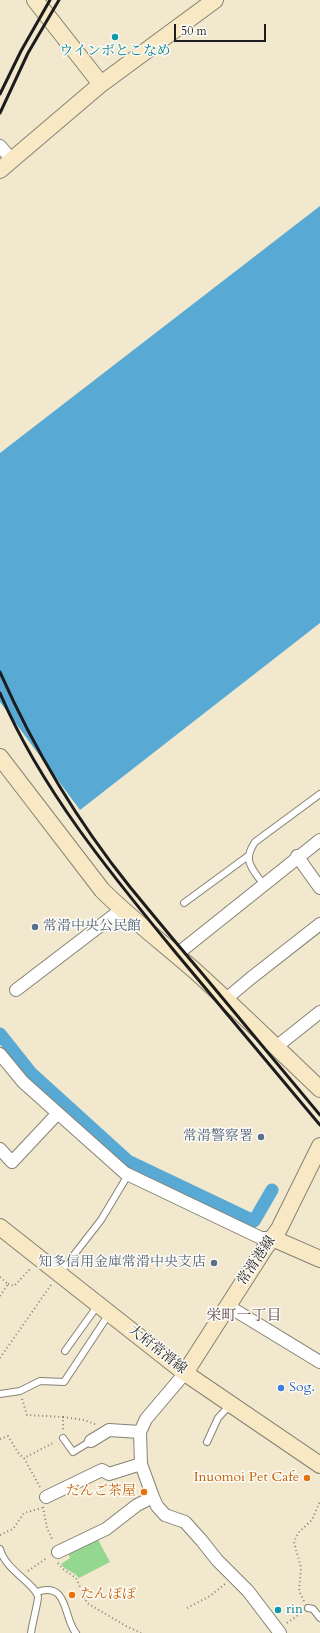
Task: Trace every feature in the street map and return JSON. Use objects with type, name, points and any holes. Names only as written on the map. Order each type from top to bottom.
[{"type":"main road","points":[[35,0],[101,84]]},
{"type":"main road","points":[[6,165],[101,84],[214,0]]},
{"type":"main road","points":[[0,757],[102,890],[226,999],[320,1089]]},
{"type":"main road","name":"常滑港線","points":[[185,1373],[278,1229],[320,1146]]},
{"type":"main road","name":"大府常滑線","points":[[0,1227],[185,1373],[320,1464]]},
{"type":"main road","points":[[272,1238],[320,1259]]},
{"type":"street","points":[[0,146],[6,165]]},
{"type":"street","points":[[176,955],[298,856],[320,840]]},
{"type":"street","points":[[298,856],[320,888]]},
{"type":"street","points":[[16,990],[122,909]]},
{"type":"street","points":[[226,999],[320,924]]},
{"type":"street","points":[[276,1047],[320,1012]]},
{"type":"street","points":[[0,1054],[23,1082],[128,1175],[261,1238],[272,1238]]},
{"type":"street","points":[[0,1150],[12,1162],[58,1113]]},
{"type":"street","points":[[228,1306],[320,1362]]},
{"type":"street","points":[[185,1373],[146,1419],[140,1432],[142,1464],[153,1497],[157,1506],[165,1516],[185,1522],[233,1577],[248,1591],[277,1632]]},
{"type":"street","points":[[91,1441],[109,1430],[140,1432]]},
{"type":"street","points":[[44,1503],[102,1470],[109,1474],[142,1464]]},
{"type":"street","points":[[55,1553],[106,1529],[137,1505],[153,1497]]},
{"type":"lane","points":[[263,884],[252,869],[248,860],[249,852],[255,842],[320,794]]},
{"type":"lane","points":[[184,903],[248,856]]},
{"type":"lane","points":[[59,1274],[101,1220],[128,1175]]},
{"type":"lane","points":[[66,1351],[104,1309]]},
{"type":"lane","points":[[0,1394],[20,1391],[40,1381],[64,1382],[104,1309]]},
{"type":"lane","points":[[206,1442],[218,1418],[231,1404]]},
{"type":"lane","points":[[63,1438],[73,1452],[91,1441]]},
{"type":"lane","points":[[0,1550],[9,1566],[37,1592],[38,1599],[31,1633]]},
{"type":"lane","points":[[37,1592],[45,1589],[54,1591],[64,1602],[76,1633]]},
{"type":"lane","points":[[308,1608],[313,1609],[320,1618]]},
{"type":"path","points":[[0,1278],[8,1284],[14,1286],[40,1259]]},
{"type":"path","points":[[0,1358],[59,1274]]},
{"type":"path","points":[[0,1296],[8,1284]]},
{"type":"path","points":[[20,1391],[27,1415],[84,1420]]},
{"type":"path","points":[[24,1458],[63,1438],[63,1417]]},
{"type":"path","points":[[0,1439],[8,1436],[19,1454],[24,1458],[44,1503],[47,1528],[55,1553],[63,1569],[76,1578],[87,1603],[141,1633]]},
{"type":"path","points":[[277,1632],[308,1608],[299,1591],[302,1568],[294,1542],[298,1533],[312,1520],[320,1501]]},
{"type":"path","points":[[0,1535],[13,1529],[24,1513],[44,1503]]},
{"type":"path","points":[[20,1576],[55,1553]]},
{"type":"path","points":[[187,1608],[210,1596],[233,1577]]},
{"type":"green space","points":[[96,1536],[110,1562],[79,1578],[61,1564],[70,1558],[67,1550]]},
{"type":"water","points":[[320,206],[320,623],[80,810],[0,702],[0,453]]},
{"type":"waterway","points":[[0,1034],[31,1073],[128,1161],[254,1221],[272,1190]]},
{"type":"railway","points":[[0,94],[21,51],[50,0]]},
{"type":"railway","points":[[0,113],[28,53],[59,0]]},
{"type":"railway","points":[[0,672],[42,757],[75,811],[111,862],[130,887],[320,1115]]},
{"type":"railway","points":[[0,693],[36,763],[56,796],[102,861],[176,953],[320,1125]]},
{"type":"place","name":"ウインボとこなめ","points":[[115,37]]},
{"type":"place","name":"常滑中央公民館","points":[[35,927]]},
{"type":"place","name":"常滑警察署","points":[[261,1137]]},
{"type":"place","name":"知多信用金庫常滑中央支店","points":[[214,1263]]},
{"type":"place","name":"Sog.","points":[[281,1388]]},
{"type":"place","name":"Inuomoi Pet Cafe","points":[[307,1478]]},
{"type":"place","name":"だんご茶屋","points":[[144,1492]]},
{"type":"place","name":"たんぽぽ","points":[[72,1595]]},
{"type":"place","name":"rin","points":[[278,1610]]},
{"type":"district","name":"栄町一丁目","points":[[244,1317]]}]
